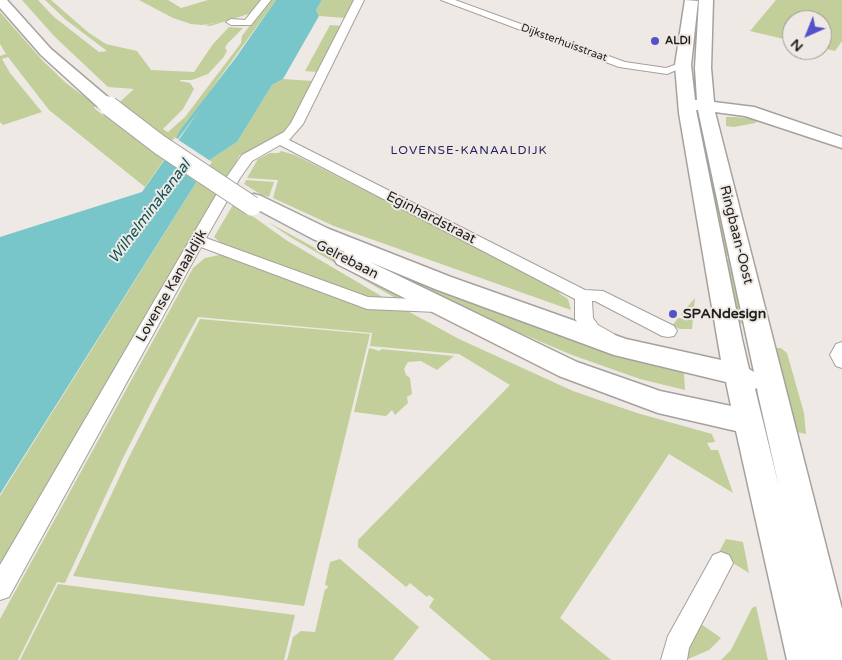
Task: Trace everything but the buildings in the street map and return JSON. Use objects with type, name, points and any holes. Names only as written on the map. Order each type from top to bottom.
[{"type":"street","name":"Gelrebaan","points":[[0,0],[46,52],[160,145],[323,248],[437,306],[577,372],[658,402],[766,408]]},
{"type":"street","name":"Gelrebaan","points":[[7,0],[55,52],[106,101]]},
{"type":"street","points":[[230,22],[248,23],[266,0]]},
{"type":"street","name":"Lovense Kanaaldijk","points":[[0,588],[199,241],[228,186],[247,158],[288,135],[297,124],[359,0]]},
{"type":"street","name":"Dijksterhuisstraat","points":[[446,0],[623,64],[650,70],[667,70],[683,65]]},
{"type":"street","name":"Ringbaan-Oost","points":[[691,0],[683,65],[697,108],[762,344],[766,408],[806,660]]},
{"type":"street","name":"Ringbaan-Oost","points":[[706,0],[703,68],[697,108],[736,374],[766,408],[837,660]]},
{"type":"street","points":[[697,108],[758,115],[842,143]]},
{"type":"street","name":"Eginhardstraat","points":[[280,140],[583,296],[597,295],[668,331]]},
{"type":"street","name":"Gelrebaan","points":[[253,203],[322,234],[400,265],[623,348],[736,374]]},
{"type":"street","points":[[199,241],[367,303],[437,306]]},
{"type":"street","points":[[583,296],[584,319],[592,330],[623,348]]},
{"type":"street","points":[[736,374],[766,408]]},
{"type":"street","points":[[674,660],[677,645],[721,564]]},
{"type":"green space","points":[[22,0],[38,0],[54,17],[99,52],[107,51],[66,20],[45,0],[51,0],[89,33],[106,44],[137,51],[151,70],[194,72],[213,44],[229,27],[243,28],[227,44],[225,48],[227,51],[223,58],[208,74],[192,80],[180,80],[190,83],[194,89],[183,109],[163,129],[168,132],[185,117],[241,43],[242,36],[269,0],[276,0],[176,138],[170,141],[160,156],[162,158],[166,157],[145,187],[49,110],[8,57],[2,59],[10,73],[42,112],[3,125],[0,122],[0,56],[6,54],[0,44],[0,12],[43,61],[66,83],[96,105],[94,108],[104,116],[134,89],[108,87],[54,36]]},
{"type":"green space","points":[[139,0],[168,0],[181,8],[208,0],[265,0],[255,12],[210,26],[205,25],[221,22],[202,25],[191,24],[173,18]]},
{"type":"green space","points":[[322,0],[355,0],[345,18],[319,16],[316,10]]},
{"type":"green space","points":[[776,0],[842,0],[842,41],[835,51],[832,50],[832,10],[782,10],[782,39],[750,31]]},
{"type":"green space","points":[[330,25],[341,26],[318,72],[305,71]]},
{"type":"green space","points":[[283,79],[313,81],[289,127],[274,138],[239,156],[217,199],[214,199],[0,570],[0,496],[211,159],[237,142],[272,85]]},
{"type":"green space","points":[[726,117],[759,119],[755,123],[734,127],[726,126]]},
{"type":"green space","points":[[696,124],[702,125],[733,257],[725,256]]},
{"type":"green space","points":[[281,151],[295,155],[561,290],[559,293],[568,299],[571,310],[334,226],[273,198],[278,180],[247,178],[258,159],[270,153],[279,153]]},
{"type":"green space","points":[[246,180],[274,182],[269,197],[244,184]]},
{"type":"green space","points":[[234,203],[286,240],[388,300],[365,297],[221,243],[214,237]]},
{"type":"green space","points":[[268,222],[315,248],[318,252],[404,296],[397,299],[290,237]]},
{"type":"green space","points":[[224,254],[369,308],[382,310],[404,309],[459,339],[573,391],[637,413],[712,434],[715,442],[707,443],[711,450],[718,450],[733,493],[669,454],[560,618],[611,660],[491,660],[429,607],[434,599],[429,595],[427,597],[410,583],[406,587],[358,547],[358,540],[510,385],[459,354],[370,346],[372,333],[198,317],[124,456],[65,583],[57,582],[18,660],[0,660],[0,619],[193,268],[205,258]]},
{"type":"green space","points":[[726,259],[733,259],[750,324],[738,323]]},
{"type":"green space","points":[[410,277],[609,352],[684,373],[685,390],[640,379],[572,355],[480,316],[406,280]]},
{"type":"green space","points":[[695,298],[692,329],[680,329],[672,326],[678,318],[686,319],[681,314]]},
{"type":"green space","points":[[200,319],[370,334],[304,606],[73,576],[129,457]]},
{"type":"green space","points":[[369,348],[380,351],[381,349],[454,356],[437,370],[421,361],[408,362],[404,369],[406,375],[410,378],[412,394],[407,397],[408,403],[395,415],[392,410],[386,416],[354,412]]},
{"type":"green space","points":[[774,348],[781,348],[787,353],[804,413],[806,434],[796,432]]},
{"type":"green space","points":[[726,539],[743,542],[749,573],[718,554]]},
{"type":"green space","points":[[340,559],[419,627],[393,660],[287,660],[293,637],[301,631],[315,632],[325,589],[328,586],[325,585],[330,562]]},
{"type":"green space","points":[[58,584],[295,615],[284,660],[20,660]]},
{"type":"green space","points":[[756,606],[768,660],[721,660],[731,650],[752,608]]},
{"type":"green space","points":[[701,624],[721,638],[709,650],[686,660],[683,655]]},
{"type":"water","name":"Wilhelminakanaal","points":[[276,0],[322,0],[316,10],[319,16],[283,79],[272,85],[237,142],[211,159],[0,494],[0,237],[142,192],[201,108],[178,139],[176,138],[181,129],[237,56]]},
{"type":"pier","points":[[174,137],[212,162],[198,183],[162,158],[175,140]]},
{"type":"place","name":"ALDI","points":[[655,41]]},
{"type":"place","name":"SPANdesign","points":[[673,314]]},
{"type":"district","name":"LOVENSE-KANAALDIJK","points":[[469,151]]}]
